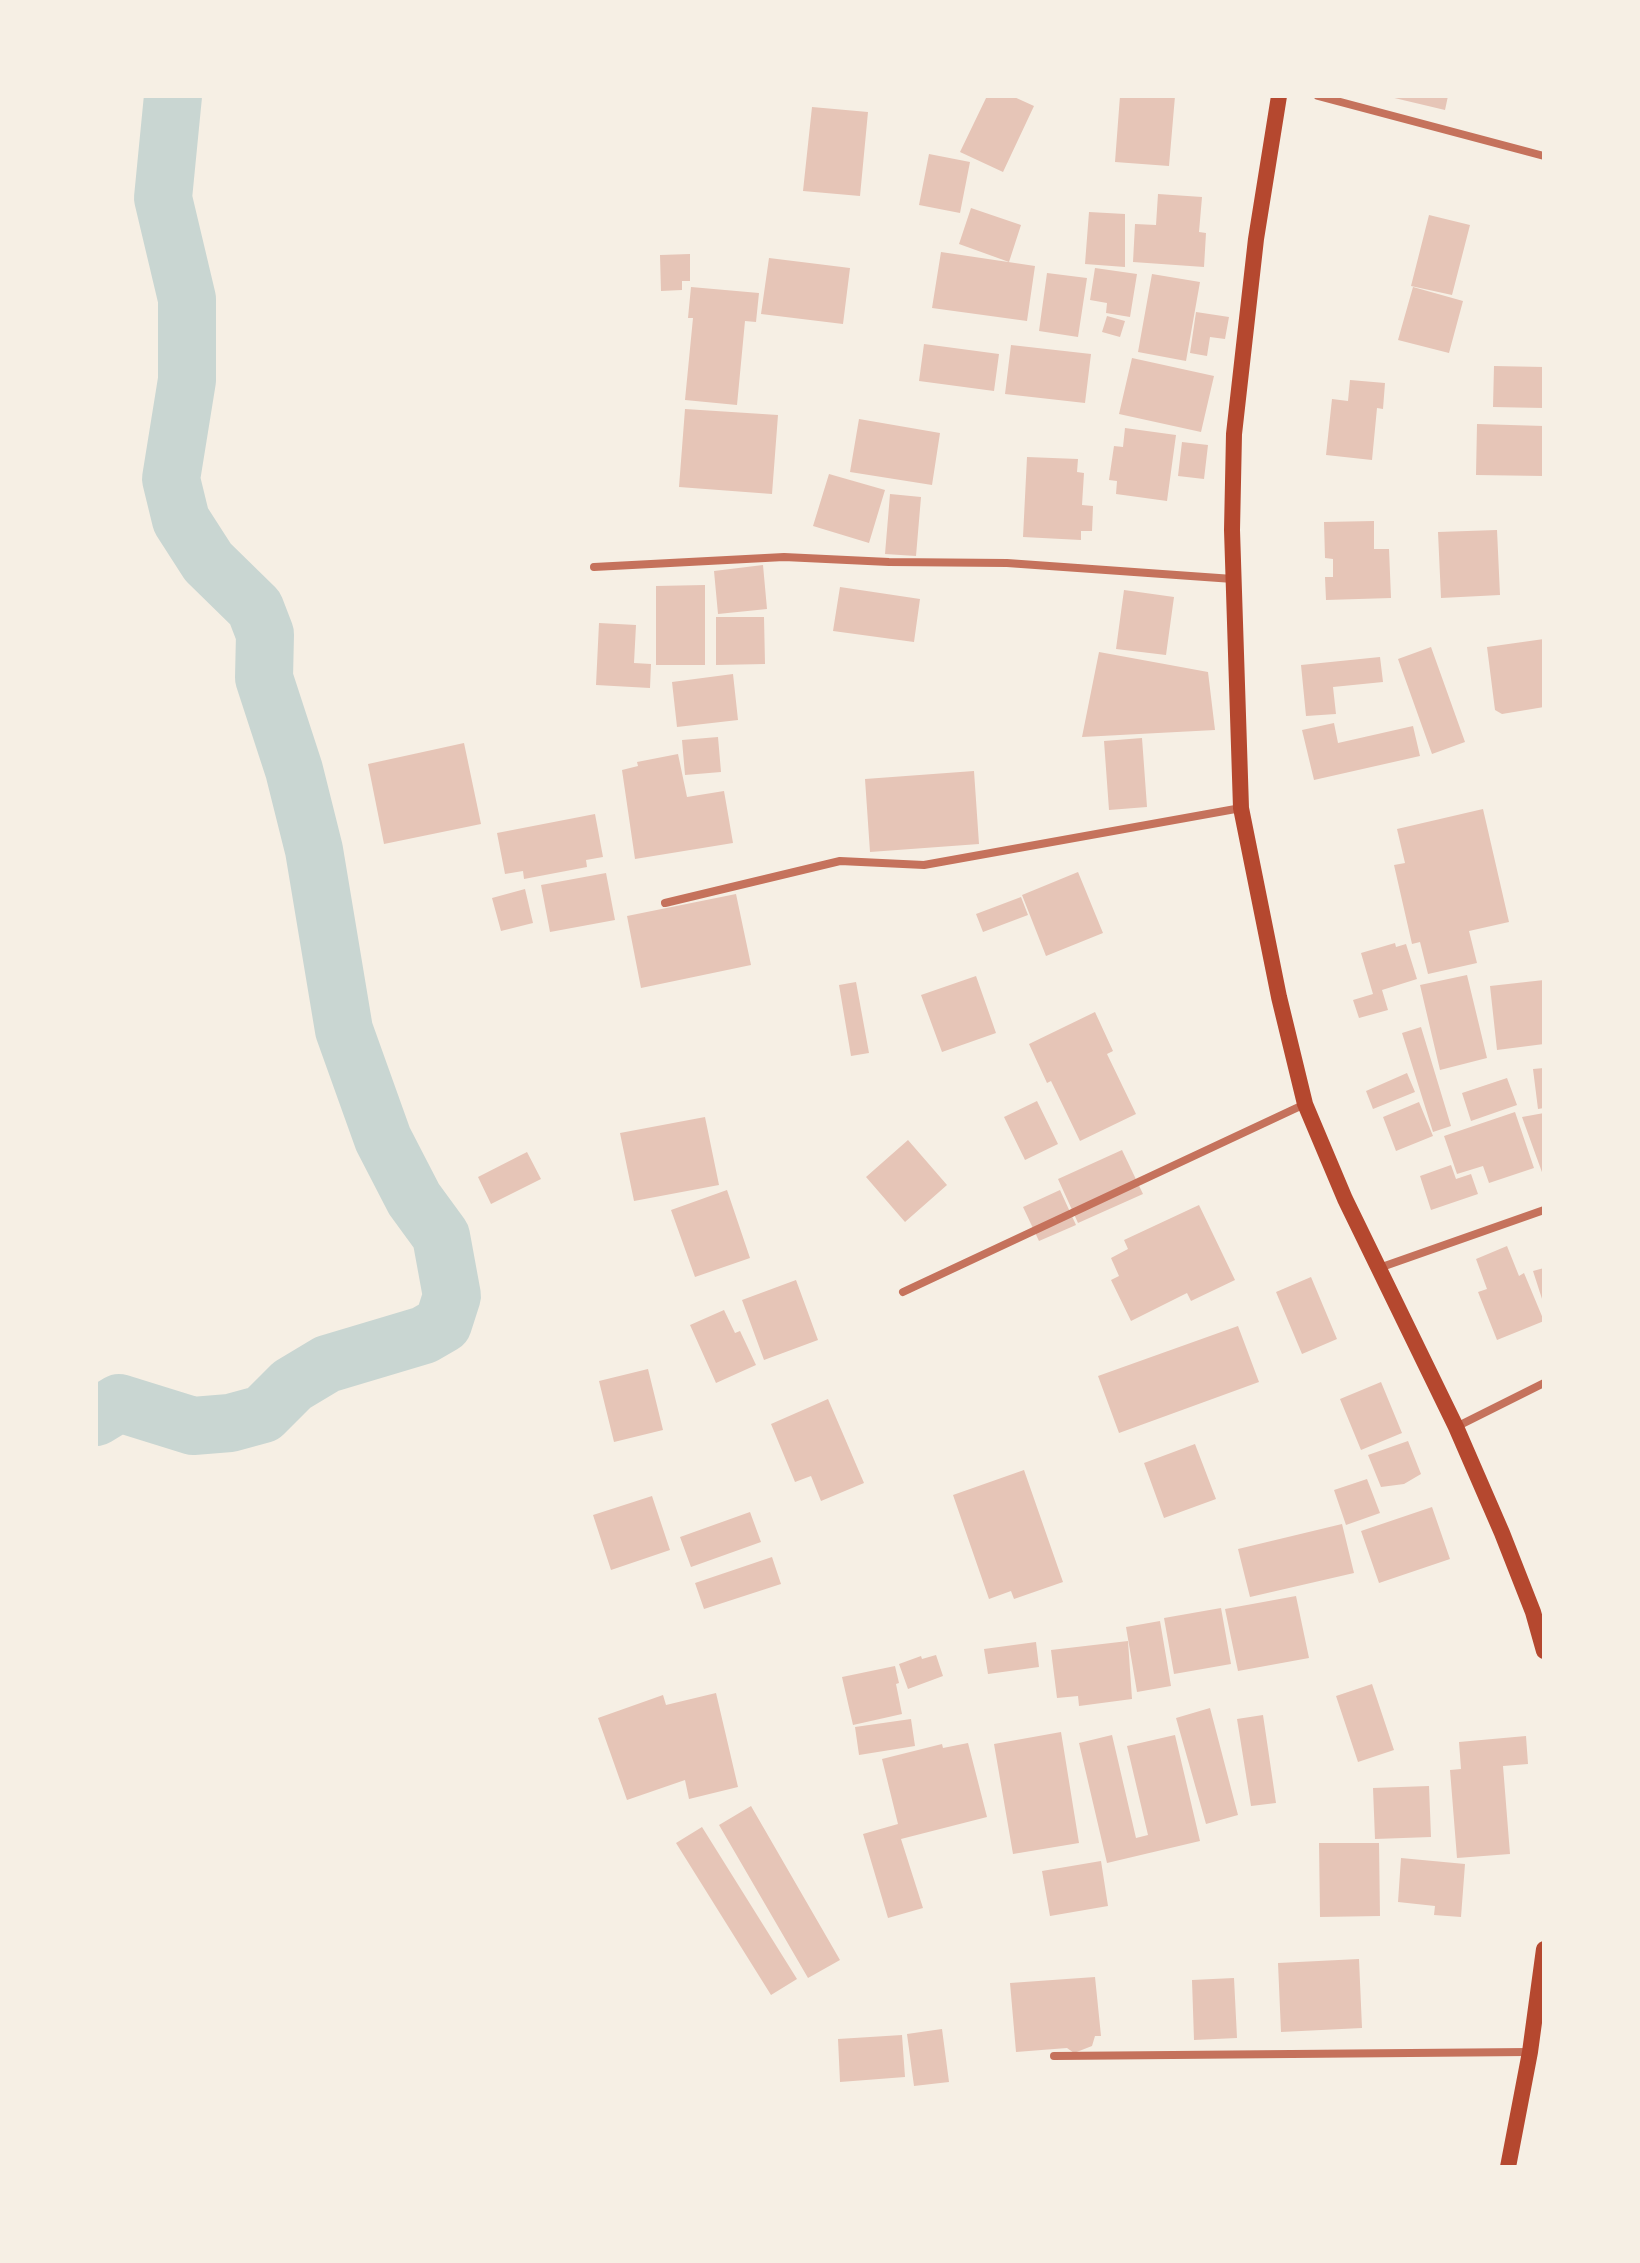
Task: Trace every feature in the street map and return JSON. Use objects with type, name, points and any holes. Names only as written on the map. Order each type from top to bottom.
[{"type":"main road","points":[[1279,96],[1256,239],[1234,434],[1234,579],[1241,808],[1279,997],[1305,1104],[1378,1268],[1456,1427],[1502,1533],[1533,1612],[1544,1651]]},
{"type":"main road","points":[[1508,2167],[1542,1993],[1544,1949]]},
{"type":"street","points":[[1318,96],[1544,156]]},
{"type":"street","points":[[594,567],[784,557],[1007,563],[1234,579]]},
{"type":"street","points":[[665,903],[840,861],[924,865],[1241,808]]},
{"type":"street","points":[[903,1292],[1305,1104]]},
{"type":"street","points":[[1378,1268],[1544,1210]]},
{"type":"street","points":[[1456,1427],[1544,1383]]},
{"type":"street","points":[[1054,2056],[1530,2052]]},
{"type":"building","points":[[987,96],[1012,96],[1034,106],[1003,172],[960,152]]},
{"type":"building","points":[[1120,96],[1175,96],[1169,166],[1115,162]]},
{"type":"building","points":[[1386,96],[1448,96],[1445,110]]},
{"type":"building","points":[[812,107],[868,112],[860,196],[803,191]]},
{"type":"building","points":[[929,154],[970,162],[960,213],[919,205]]},
{"type":"building","points":[[1158,194],[1202,197],[1199,232],[1206,233],[1204,267],[1133,262],[1135,224],[1156,225]]},
{"type":"building","points":[[971,208],[1021,225],[1009,262],[959,244]]},
{"type":"building","points":[[1089,212],[1125,214],[1125,267],[1085,264]]},
{"type":"building","points":[[1429,215],[1470,225],[1452,295],[1411,286]]},
{"type":"building","points":[[941,252],[1035,266],[1027,321],[932,308]]},
{"type":"building","points":[[690,254],[690,281],[682,281],[682,290],[661,291],[660,255]]},
{"type":"building","points":[[769,258],[850,268],[843,324],[761,314]]},
{"type":"building","points":[[1095,268],[1137,274],[1130,317],[1106,313],[1107,303],[1090,300]]},
{"type":"building","points":[[1047,273],[1087,278],[1078,337],[1039,331]]},
{"type":"building","points":[[1152,274],[1200,282],[1186,361],[1138,352]]},
{"type":"building","points":[[691,287],[759,293],[756,322],[745,321],[737,405],[685,400],[693,318],[688,318]]},
{"type":"building","points":[[1413,287],[1463,301],[1449,353],[1398,340]]},
{"type":"building","points":[[1196,312],[1229,317],[1225,339],[1210,337],[1207,356],[1190,353]]},
{"type":"building","points":[[1107,316],[1125,321],[1120,337],[1102,332]]},
{"type":"building","points":[[924,344],[999,354],[994,391],[919,381]]},
{"type":"building","points":[[1011,345],[1091,354],[1085,403],[1005,394]]},
{"type":"building","points":[[1132,358],[1214,376],[1201,432],[1119,414]]},
{"type":"building","points":[[1494,366],[1544,367],[1544,408],[1493,407]]},
{"type":"building","points":[[1350,380],[1385,383],[1383,409],[1377,408],[1372,460],[1326,455],[1332,399],[1348,401]]},
{"type":"building","points":[[685,409],[778,415],[772,494],[679,487]]},
{"type":"building","points":[[859,419],[940,433],[932,485],[850,472]]},
{"type":"building","points":[[1477,424],[1544,426],[1544,476],[1476,475]]},
{"type":"building","points":[[1125,428],[1176,435],[1167,501],[1116,494],[1117,481],[1109,480],[1114,446],[1123,447]]},
{"type":"building","points":[[1182,442],[1208,445],[1204,479],[1178,476]]},
{"type":"building","points":[[1027,457],[1078,459],[1077,472],[1084,473],[1082,505],[1093,506],[1092,531],[1081,531],[1081,540],[1023,537]]},
{"type":"building","points":[[829,474],[885,490],[869,543],[813,526]]},
{"type":"building","points":[[890,494],[921,497],[916,556],[885,554]]},
{"type":"building","points":[[1374,521],[1374,549],[1389,549],[1391,598],[1326,600],[1325,577],[1333,577],[1333,559],[1325,558],[1324,522]]},
{"type":"building","points":[[1497,530],[1500,595],[1441,598],[1438,532]]},
{"type":"building","points":[[763,565],[767,609],[718,614],[714,571]]},
{"type":"building","points":[[705,585],[705,665],[656,665],[656,586]]},
{"type":"building","points":[[840,587],[920,599],[914,642],[833,631]]},
{"type":"building","points":[[1124,590],[1174,597],[1166,655],[1116,649]]},
{"type":"building","points":[[716,617],[764,617],[765,664],[716,665]]},
{"type":"building","points":[[599,623],[636,625],[634,663],[651,664],[650,688],[596,685]]},
{"type":"building","points":[[1544,639],[1544,707],[1502,714],[1495,710],[1487,647]]},
{"type":"building","points":[[1431,647],[1465,742],[1432,754],[1398,659]]},
{"type":"building","points":[[1099,652],[1208,672],[1215,730],[1082,737]]},
{"type":"building","points":[[1380,657],[1383,682],[1333,687],[1336,714],[1306,716],[1301,665]]},
{"type":"building","points":[[733,674],[738,720],[677,727],[672,682]]},
{"type":"building","points":[[1334,723],[1338,743],[1413,726],[1420,756],[1314,780],[1302,730]]},
{"type":"building","points":[[718,737],[721,772],[685,775],[682,740]]},
{"type":"building","points":[[1142,738],[1147,807],[1109,810],[1104,741]]},
{"type":"building","points":[[464,743],[481,824],[384,844],[368,764]]},
{"type":"building","points":[[678,754],[687,797],[724,791],[733,843],[635,859],[622,770],[638,766],[637,762]]},
{"type":"building","points":[[974,771],[979,844],[870,852],[865,779]]},
{"type":"building","points":[[1483,809],[1509,922],[1469,931],[1477,963],[1428,974],[1420,942],[1412,944],[1394,865],[1405,863],[1397,829]]},
{"type":"building","points":[[595,814],[603,857],[586,860],[587,867],[524,879],[523,871],[505,874],[497,833]]},
{"type":"building","points":[[1078,872],[1103,933],[1046,956],[1022,895]]},
{"type":"building","points":[[606,873],[615,920],[550,932],[541,885]]},
{"type":"building","points":[[525,889],[533,923],[501,931],[492,898]]},
{"type":"building","points":[[736,894],[751,965],[641,988],[627,916]]},
{"type":"building","points":[[1021,897],[1028,915],[983,932],[976,914]]},
{"type":"building","points":[[1395,943],[1396,947],[1406,944],[1417,979],[1382,990],[1388,1010],[1359,1018],[1353,1000],[1373,994],[1361,953]]},
{"type":"building","points":[[1467,975],[1487,1058],[1440,1070],[1420,985]]},
{"type":"building","points":[[976,976],[996,1033],[942,1052],[921,995]]},
{"type":"building","points":[[1544,980],[1544,1044],[1497,1050],[1490,986]]},
{"type":"building","points":[[856,982],[869,1053],[851,1056],[839,985]]},
{"type":"building","points":[[1095,1012],[1113,1051],[1107,1054],[1136,1114],[1080,1141],[1029,1044]]},
{"type":"building","points":[[1421,1027],[1451,1126],[1433,1132],[1402,1033]]},
{"type":"building","points":[[1544,1068],[1544,1108],[1538,1109],[1533,1069]]},
{"type":"building","points":[[1407,1073],[1415,1092],[1373,1109],[1366,1091]]},
{"type":"building","points":[[1507,1078],[1517,1105],[1471,1121],[1462,1093]]},
{"type":"building","points":[[1037,1101],[1058,1144],[1025,1160],[1004,1117]]},
{"type":"building","points":[[1419,1102],[1433,1136],[1396,1151],[1383,1117]]},
{"type":"building","points":[[1515,1112],[1534,1168],[1489,1183],[1483,1166],[1457,1174],[1444,1136]]},
{"type":"building","points":[[1544,1113],[1544,1175],[1543,1175],[1522,1117]]},
{"type":"building","points":[[705,1117],[719,1185],[634,1201],[620,1133]]},
{"type":"building","points":[[908,1140],[947,1185],[905,1222],[866,1177]]},
{"type":"building","points":[[1122,1150],[1143,1194],[1078,1223],[1058,1179]]},
{"type":"building","points":[[527,1152],[541,1179],[491,1204],[478,1177]]},
{"type":"building","points":[[1451,1165],[1456,1179],[1471,1174],[1478,1194],[1431,1210],[1420,1176]]},
{"type":"building","points":[[727,1190],[750,1258],[695,1277],[671,1210]]},
{"type":"building","points":[[1060,1190],[1076,1225],[1039,1241],[1023,1207]]},
{"type":"building","points":[[1199,1205],[1235,1280],[1191,1301],[1187,1293],[1131,1321],[1111,1280],[1119,1276],[1111,1258],[1128,1249],[1124,1240]]},
{"type":"building","points":[[1507,1246],[1519,1276],[1524,1273],[1544,1321],[1497,1340],[1478,1292],[1487,1289],[1476,1259]]},
{"type":"building","points":[[1544,1268],[1544,1302],[1543,1302],[1533,1271]]},
{"type":"building","points":[[1311,1277],[1337,1339],[1302,1354],[1276,1292]]},
{"type":"building","points":[[796,1280],[818,1340],[764,1360],[742,1300]]},
{"type":"building","points":[[724,1310],[735,1333],[740,1331],[756,1365],[716,1383],[690,1325]]},
{"type":"building","points":[[1238,1326],[1259,1382],[1119,1433],[1098,1376]]},
{"type":"building","points":[[648,1369],[663,1430],[614,1442],[599,1381]]},
{"type":"building","points":[[1381,1382],[1402,1433],[1361,1450],[1340,1399]]},
{"type":"building","points":[[828,1399],[864,1483],[821,1501],[811,1476],[795,1482],[771,1424]]},
{"type":"building","points":[[1408,1441],[1421,1474],[1404,1484],[1381,1487],[1368,1455]]},
{"type":"building","points":[[1195,1444],[1216,1499],[1164,1518],[1144,1463]]},
{"type":"building","points":[[1024,1470],[1063,1582],[1014,1599],[1011,1591],[989,1599],[953,1495]]},
{"type":"building","points":[[1367,1479],[1380,1513],[1346,1525],[1334,1490]]},
{"type":"building","points":[[652,1496],[670,1550],[611,1570],[593,1515]]},
{"type":"building","points":[[1432,1507],[1450,1559],[1379,1583],[1361,1531]]},
{"type":"building","points":[[750,1512],[761,1542],[691,1567],[680,1537]]},
{"type":"building","points":[[1342,1524],[1354,1573],[1250,1597],[1238,1549]]},
{"type":"building","points":[[772,1557],[781,1584],[704,1609],[695,1583]]},
{"type":"building","points":[[1296,1596],[1309,1658],[1238,1671],[1225,1609]]},
{"type":"building","points":[[1221,1608],[1231,1664],[1174,1674],[1164,1618]]},
{"type":"building","points":[[1160,1621],[1171,1686],[1137,1692],[1126,1627]]},
{"type":"building","points":[[1128,1641],[1132,1699],[1079,1706],[1078,1696],[1057,1698],[1051,1650]]},
{"type":"building","points":[[1036,1642],[1039,1667],[988,1674],[984,1649]]},
{"type":"building","points":[[936,1655],[943,1676],[908,1689],[899,1664],[921,1656],[922,1659]]},
{"type":"building","points":[[895,1666],[902,1714],[853,1725],[842,1677]]},
{"type":"building","points":[[1372,1684],[1394,1750],[1358,1762],[1336,1696]]},
{"type":"building","points":[[716,1693],[738,1787],[689,1799],[685,1780],[627,1800],[598,1718],[663,1695],[666,1705]]},
{"type":"building","points":[[1210,1708],[1238,1815],[1206,1824],[1176,1718]]},
{"type":"building","points":[[1263,1715],[1276,1803],[1251,1806],[1237,1719]]},
{"type":"building","points":[[911,1719],[915,1746],[859,1755],[855,1727]]},
{"type":"building","points":[[1061,1732],[1079,1843],[1013,1854],[994,1744]]},
{"type":"building","points":[[1112,1735],[1136,1838],[1148,1835],[1127,1746],[1175,1735],[1200,1841],[1107,1863],[1079,1743]]},
{"type":"building","points":[[1526,1736],[1528,1764],[1503,1766],[1510,1854],[1457,1858],[1450,1770],[1461,1769],[1459,1742]]},
{"type":"building","points":[[968,1743],[987,1817],[901,1839],[923,1908],[888,1918],[863,1834],[898,1824],[882,1759],[942,1744],[943,1748]]},
{"type":"building","points":[[1429,1786],[1431,1837],[1375,1839],[1373,1788]]},
{"type":"building","points":[[751,1806],[840,1960],[808,1978],[719,1825]]},
{"type":"building","points":[[702,1827],[797,1979],[771,1995],[676,1843]]},
{"type":"building","points":[[1319,1843],[1379,1843],[1380,1916],[1320,1917]]},
{"type":"building","points":[[1401,1858],[1465,1864],[1461,1917],[1434,1915],[1435,1906],[1398,1902]]},
{"type":"building","points":[[1101,1861],[1108,1906],[1050,1916],[1042,1871]]},
{"type":"building","points":[[1359,1959],[1362,2028],[1281,2032],[1278,1963]]},
{"type":"building","points":[[1095,1977],[1101,2036],[1095,2036],[1092,2046],[1074,2053],[1067,2048],[1016,2052],[1010,1983]]},
{"type":"building","points":[[1234,1978],[1237,2038],[1194,2040],[1192,1980]]},
{"type":"building","points":[[942,2029],[949,2082],[914,2086],[907,2034]]},
{"type":"building","points":[[902,2035],[905,2077],[840,2082],[838,2039]]},
{"type":"waterway","points":[[96,1417],[119,1403],[193,1426],[230,1423],[263,1414],[292,1385],[327,1364],[424,1335],[443,1324],[452,1296],[441,1236],[414,1199],[383,1139],[344,1030],[314,850],[294,770],[264,678],[265,634],[255,608],[208,562],[181,520],[171,479],[187,380],[187,299],[163,198],[173,96]]}]
